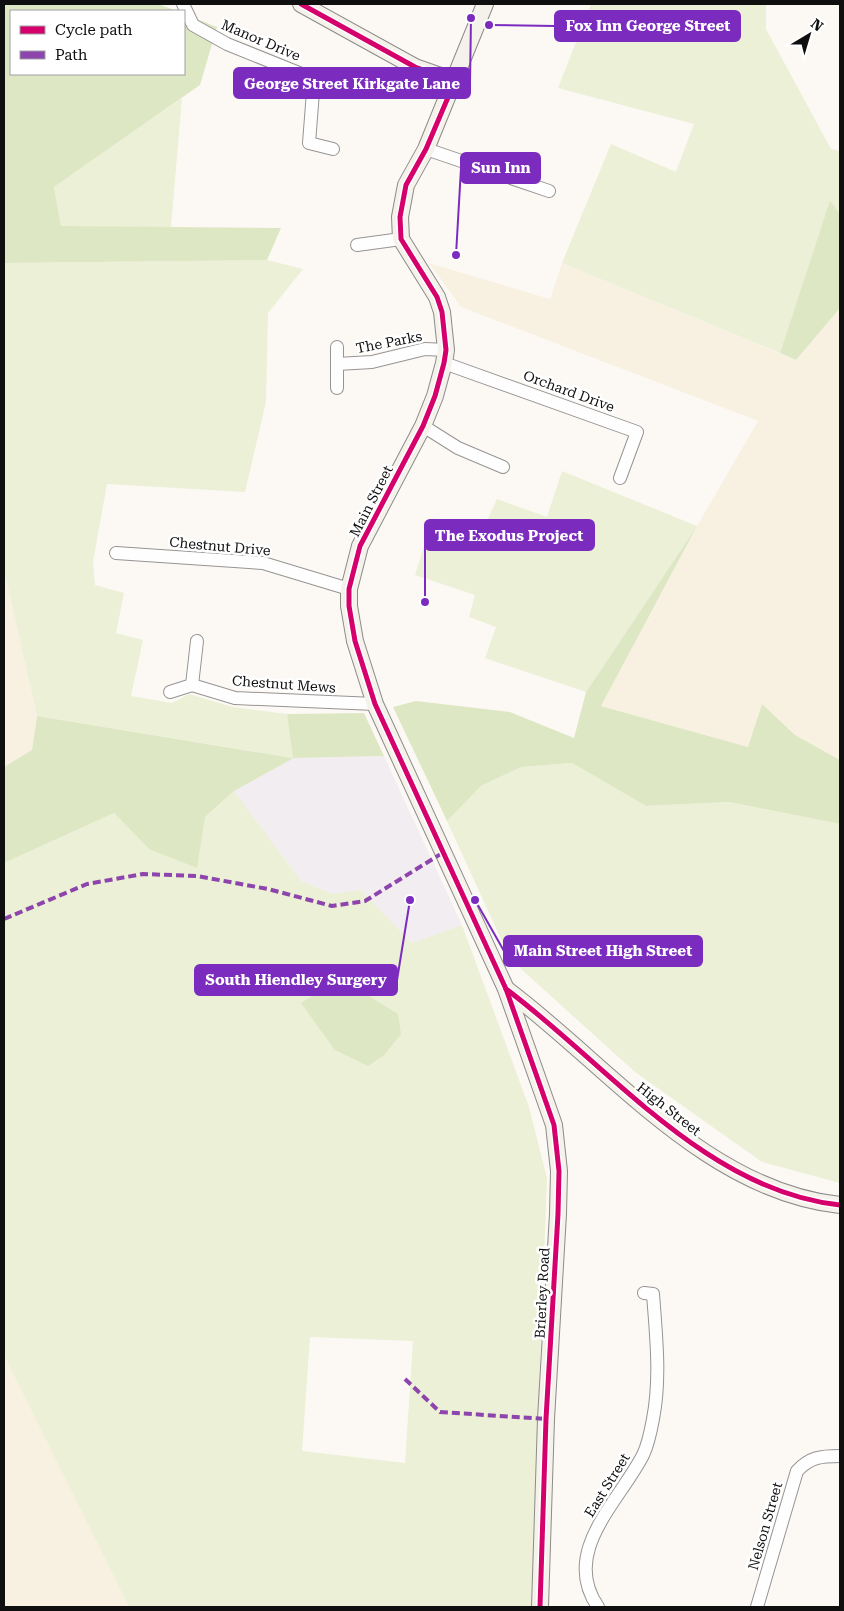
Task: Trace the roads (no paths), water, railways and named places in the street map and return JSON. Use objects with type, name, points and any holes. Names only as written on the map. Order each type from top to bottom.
[{"type":"street","name":"Manor Drive","points":[[184,4],[193,24],[227,44],[314,79],[309,143],[332,149]]},
{"type":"street","points":[[301,4],[320,10],[415,67],[455,81]]},
{"type":"street","points":[[357,245],[401,239],[400,217],[406,185],[426,149],[485,4]]},
{"type":"street","points":[[426,149],[549,191]]},
{"type":"street","name":"Main Street","points":[[401,239],[437,297],[442,312],[445,356],[435,396],[423,426],[360,546],[349,590],[351,624],[375,704],[506,989]]},
{"type":"street","name":"The Parks","points":[[336,388],[337,346]]},
{"type":"street","name":"The Parks","points":[[337,364],[372,362],[425,348],[445,356]]},
{"type":"street","name":"Orchard Drive","points":[[445,356],[638,432],[620,478]]},
{"type":"street","points":[[423,426],[458,448],[503,467]]},
{"type":"street","name":"Chestnut Drive","points":[[116,553],[262,562],[349,590]]},
{"type":"street","points":[[170,692],[192,685],[197,641]]},
{"type":"street","name":"Chestnut Mews","points":[[192,685],[235,698],[375,704]]},
{"type":"street","name":"High Street","points":[[506,989],[533,1009],[680,1134],[720,1161],[756,1181],[794,1195],[840,1205]]},
{"type":"street","name":"Brierley Road","points":[[506,989],[554,1125],[559,1171],[541,1526],[540,1607]]},
{"type":"street","name":"East Street","points":[[598,1607],[589,1594],[584,1578],[585,1563],[601,1520],[644,1454],[653,1418],[657,1376],[654,1306],[652,1294],[644,1293]]},
{"type":"street","name":"Nelson Street","points":[[757,1607],[797,1471],[807,1460],[821,1456],[840,1456]]},
{"type":"place","name":"George Street Kirkgate Lane","points":[[471,18]]},
{"type":"place","name":"Fox Inn George Street","points":[[489,25]]},
{"type":"place","name":"Sun Inn","points":[[456,255]]},
{"type":"place","name":"The Exodus Project","points":[[425,602]]},
{"type":"place","name":"South Hiendley Surgery","points":[[410,900]]},
{"type":"place","name":"Main Street High Street","points":[[475,900]]}]
